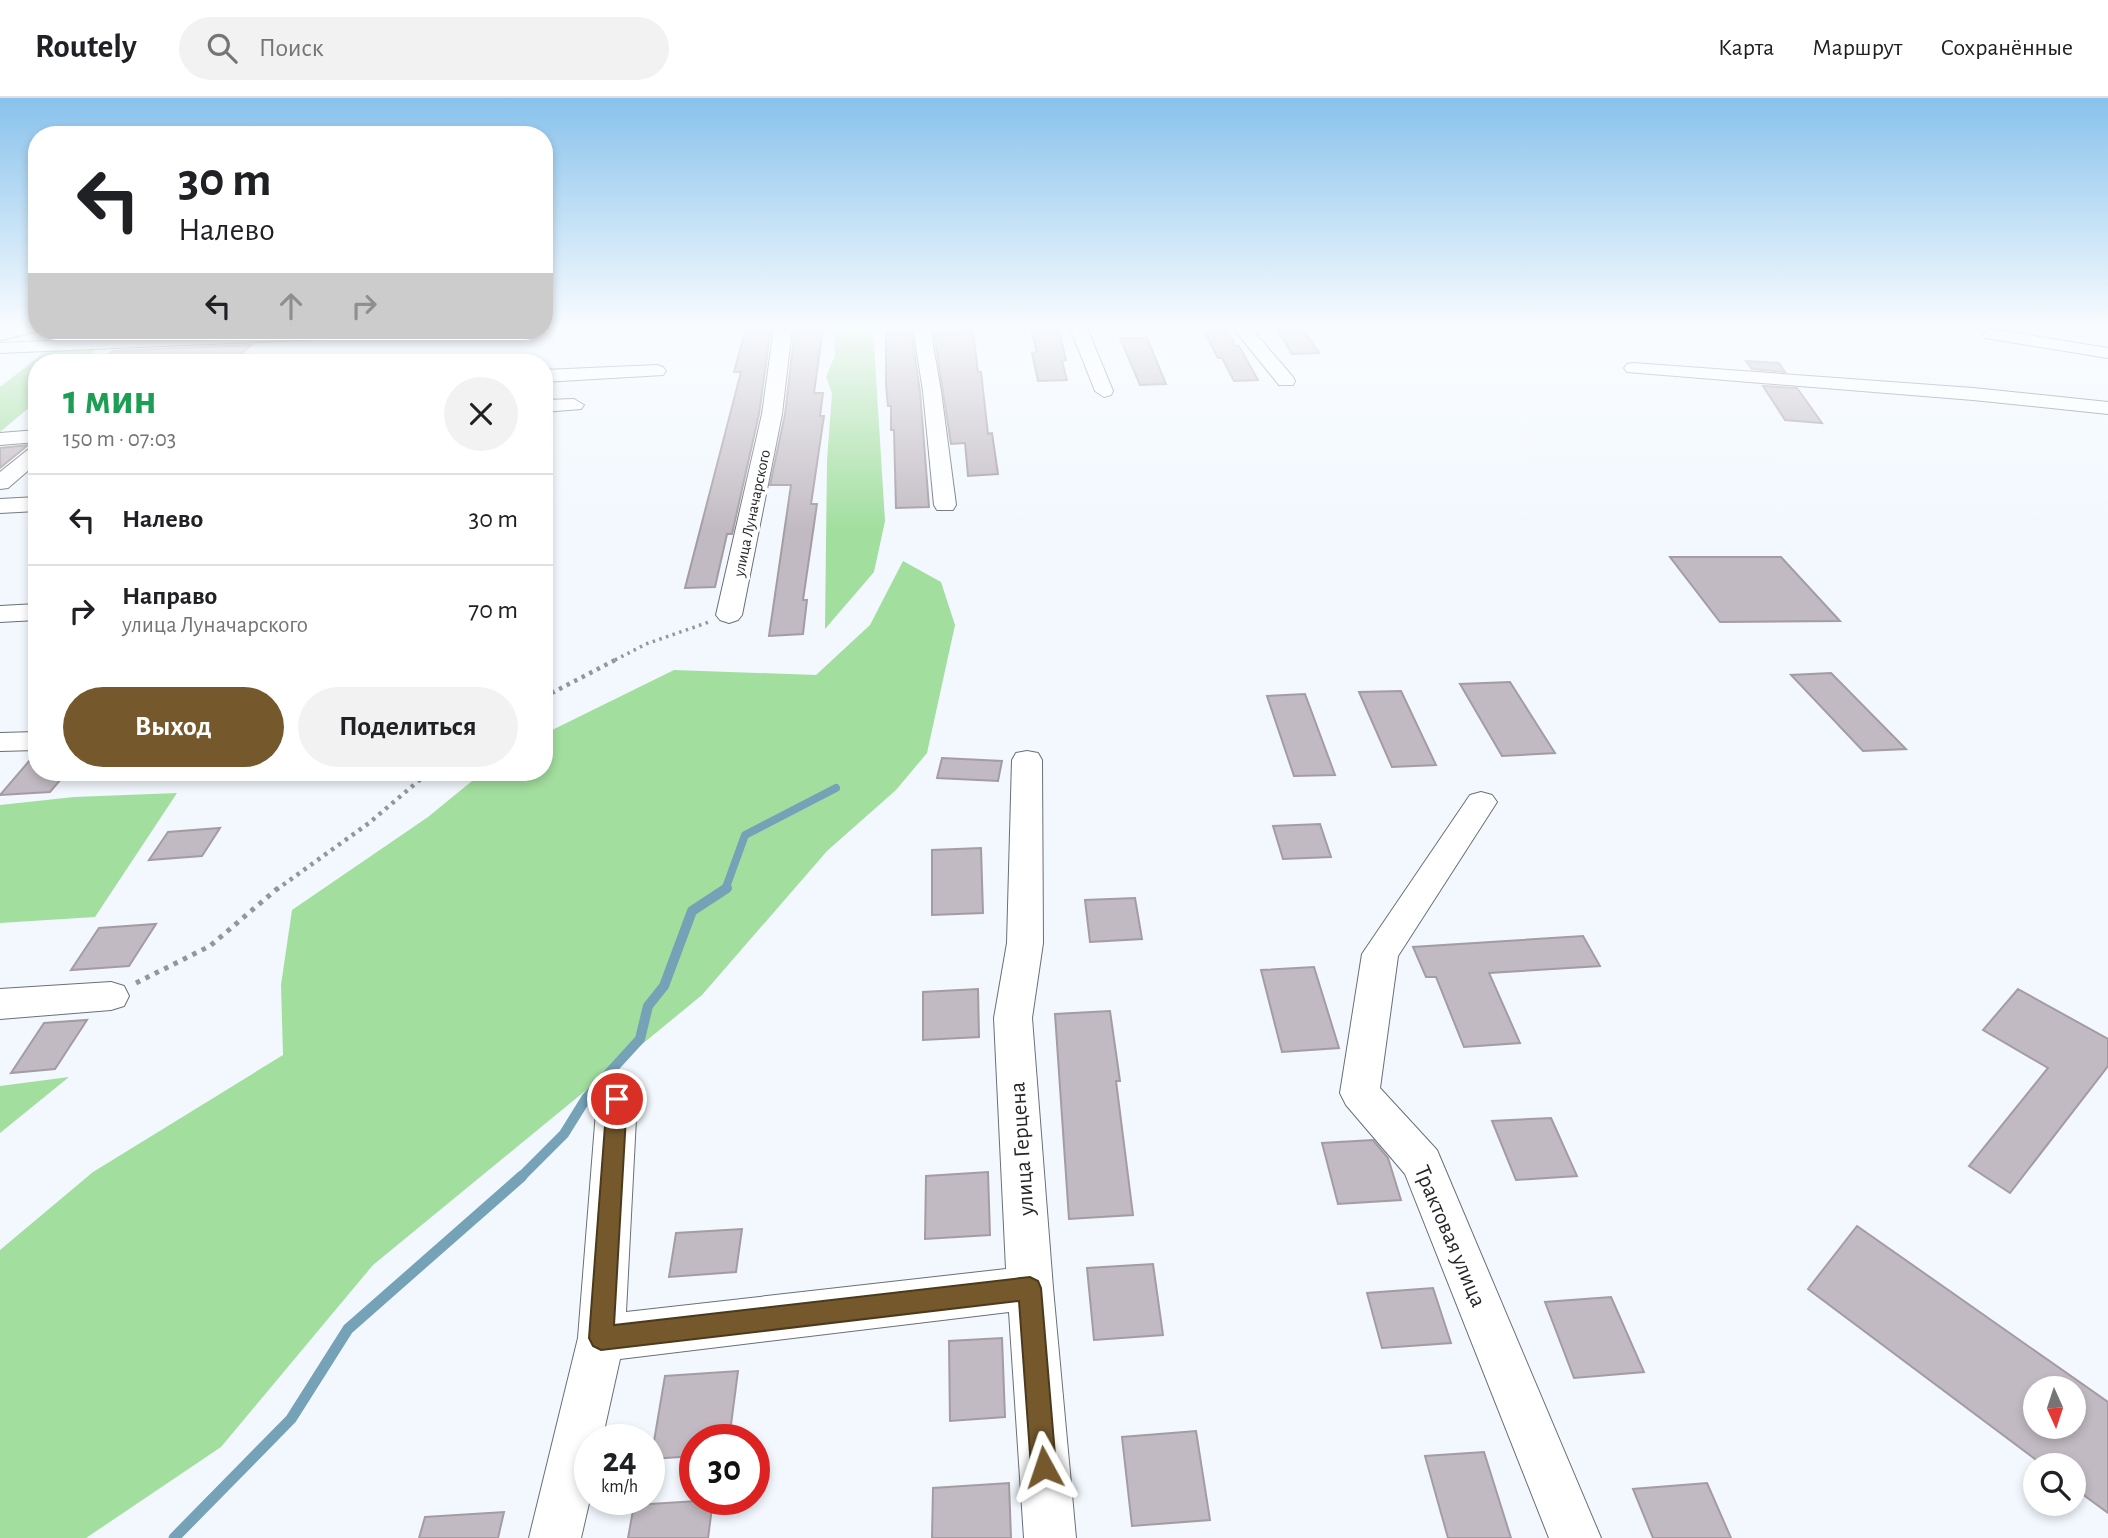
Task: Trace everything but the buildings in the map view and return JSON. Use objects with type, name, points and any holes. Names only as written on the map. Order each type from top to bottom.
[{"type":"street","name":"улица Луначарского","points":[[729,615],[774,395]]},
{"type":"street","points":[[932,395],[945,505]]},
{"type":"street","points":[[1981,395],[2108,408]]},
{"type":"street","points":[[553,405],[574,404]]},
{"type":"street","points":[[0,439],[28,437]]},
{"type":"street","points":[[0,483],[28,460]]},
{"type":"street","points":[[0,506],[28,504]]},
{"type":"street","points":[[0,614],[28,612]]},
{"type":"street","points":[[0,742],[28,741]]},
{"type":"street","name":"улица Герцена","points":[[1027,760],[1025,943],[1013,1018],[1030,1288],[1050,1538]]},
{"type":"street","name":"Трактовая улица","points":[[1481,802],[1380,954],[1360,1093],[1422,1163],[1575,1538]]},
{"type":"street","points":[[0,1004],[111,996]]},
{"type":"street","points":[[555,1538],[601,1338],[617,1099]]},
{"type":"street","points":[[601,1338],[1030,1288]]},
{"type":"path","points":[[553,692],[646,643],[729,615]]},
{"type":"path","points":[[111,996],[210,946],[289,879],[369,823],[418,781]]},
{"type":"green space","points":[[0,395],[28,395],[28,409],[0,432]]},
{"type":"green space","points":[[832,395],[877,395],[885,521],[874,572],[825,629],[827,460]]},
{"type":"green space","points":[[903,561],[941,582],[955,625],[927,753],[896,790],[827,851],[702,995],[373,1265],[221,1447],[86,1538],[0,1538],[0,1250],[93,1172],[283,1055],[281,985],[292,910],[428,817],[472,781],[553,781],[553,730],[674,670],[816,675],[870,625]]},
{"type":"green space","points":[[177,793],[95,917],[0,923],[0,805],[74,797]]},
{"type":"green space","points":[[69,1077],[0,1133],[0,1086]]},
{"type":"waterway","points":[[725,889],[745,835],[836,788]]},
{"type":"waterway","points":[[522,1176],[564,1134],[587,1097],[640,1039],[648,1006],[664,986],[692,911],[725,889]]},
{"type":"waterway","points":[[174,1538],[291,1419],[348,1329],[522,1176]]},
{"type":"route","points":[[617,1099],[601,1338],[1030,1288],[1044,1467]]}]
